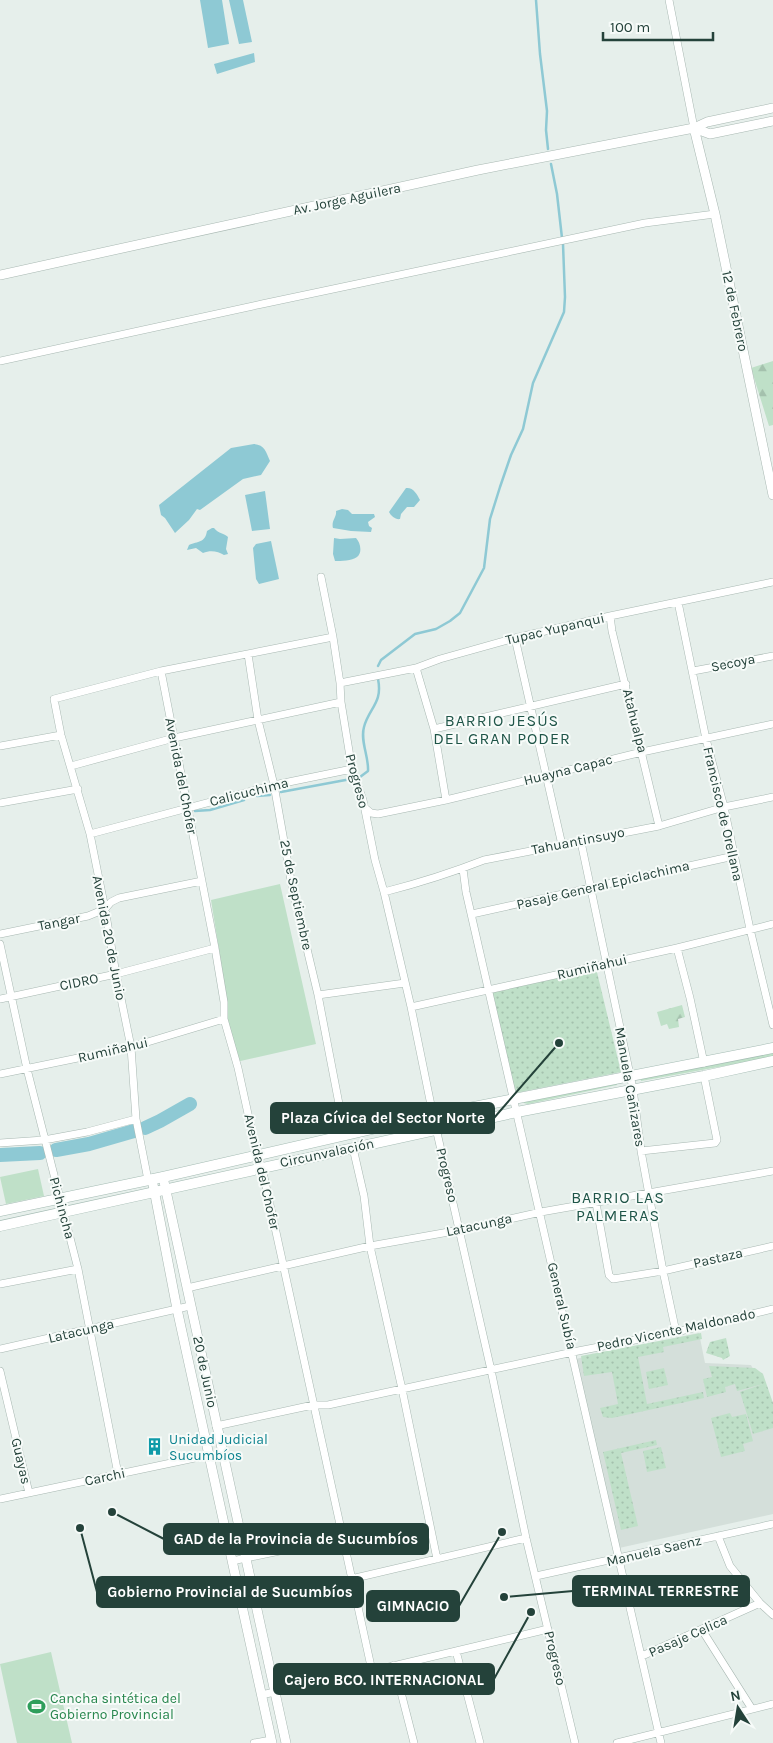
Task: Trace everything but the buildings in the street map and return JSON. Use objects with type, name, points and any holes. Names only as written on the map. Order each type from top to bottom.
[{"type":"main road","name":"Circunvalación","points":[[0,1211],[150,1180],[433,1115],[773,1048]]},
{"type":"main road","name":"Circunvalación","points":[[0,1226],[436,1129],[773,1061]]},
{"type":"street","points":[[669,0],[694,128]]},
{"type":"street","name":"Av. Jorge Aguilera","points":[[0,275],[478,170],[694,128],[707,122],[773,108]]},
{"type":"street","name":"Av. Jorge Aguilera","points":[[694,128],[710,134],[773,121]]},
{"type":"street","name":"12 de Febrero","points":[[694,128],[715,214],[773,495]]},
{"type":"street","points":[[0,362],[262,304],[645,224],[715,214]]},
{"type":"street","name":"Progreso","points":[[321,577],[333,637],[340,683],[340,702],[352,769],[365,808],[411,1007],[526,1538],[575,1743]]},
{"type":"street","name":"Tupac Yupanqui","points":[[340,683],[416,668],[440,659],[515,638],[773,582]]},
{"type":"street","name":"Francisco de Orellana","points":[[678,602],[706,738],[724,808],[773,1025]]},
{"type":"street","name":"Atahualpa","points":[[610,616],[659,826]]},
{"type":"street","points":[[161,672],[333,637]]},
{"type":"street","points":[[515,638],[562,846]]},
{"type":"street","name":"25 de Septiembre","points":[[248,654],[258,720],[274,785],[292,886],[318,995],[345,1135]]},
{"type":"street","name":"Secoya","points":[[693,671],[773,656]]},
{"type":"street","points":[[416,668],[434,729],[446,800]]},
{"type":"street","name":"Avenida 20 de Junio","points":[[150,1180],[136,1119],[131,1047],[105,909],[90,834],[61,735],[54,699],[161,672]]},
{"type":"street","name":"Avenida del Chofer","points":[[161,672],[215,948],[224,1002],[224,1019],[238,1068],[257,1155],[262,1168],[372,1671]]},
{"type":"street","points":[[434,729],[626,684]]},
{"type":"street","points":[[71,766],[174,738],[340,702]]},
{"type":"street","name":"Huayna Capac","points":[[378,814],[446,800],[642,752],[773,724]]},
{"type":"street","points":[[0,746],[61,735]]},
{"type":"street","name":"Calicuchima","points":[[90,834],[274,785],[352,769]]},
{"type":"street","points":[[0,803],[78,789]]},
{"type":"street","name":"Tahuantinsuyo","points":[[384,892],[463,869],[484,860],[659,826],[773,797]]},
{"type":"street","points":[[365,808],[371,813],[378,814]]},
{"type":"street","points":[[369,829],[372,821],[378,814]]},
{"type":"street","name":"Manuela Cañizares","points":[[582,842],[633,1088],[641,1150],[676,1332]]},
{"type":"street","name":"Pasaje General Epiclachima","points":[[472,914],[734,856]]},
{"type":"street","name":"General Subía","points":[[463,869],[516,1112],[573,1352],[660,1743]]},
{"type":"street","name":"Tangar","points":[[0,934],[88,916],[105,909],[118,898],[202,881]]},
{"type":"street","name":"Rumiñahui","points":[[411,1007],[677,948],[773,924]]},
{"type":"street","name":"Pichincha","points":[[0,944],[44,1140],[78,1269],[88,1330],[118,1474]]},
{"type":"street","name":"CIDRO","points":[[0,999],[116,974],[215,948]]},
{"type":"street","points":[[677,948],[704,1063]]},
{"type":"street","points":[[318,995],[405,983]]},
{"type":"street","name":"Rumiñahui","points":[[0,1074],[131,1047],[224,1019]]},
{"type":"street","points":[[641,1150],[715,1143],[717,1140],[704,1076]]},
{"type":"street","points":[[0,1143],[44,1140],[87,1132],[136,1119]]},
{"type":"street","points":[[353,1148],[364,1196],[370,1246],[437,1559]]},
{"type":"street","name":"Latacunga","points":[[187,1288],[370,1246],[460,1230],[541,1212],[649,1194],[773,1170]]},
{"type":"street","name":"20 de Junio","points":[[163,1177],[286,1743]]},
{"type":"street","name":"20 de Junio","points":[[150,1180],[154,1191],[177,1309],[271,1741]]},
{"type":"street","name":"Pastaza","points":[[596,1203],[609,1276],[612,1279],[663,1271],[773,1246]]},
{"type":"street","points":[[0,1284],[78,1269]]},
{"type":"street","name":"Latacunga","points":[[0,1349],[190,1306]]},
{"type":"street","name":"Pedro Vicente Maldonado","points":[[402,1389],[676,1332],[773,1309]]},
{"type":"street","name":"Guayas","points":[[0,1371],[29,1493]]},
{"type":"street","points":[[216,1426],[313,1405],[328,1405],[402,1389]]},
{"type":"street","points":[[206,1440],[219,1438]]},
{"type":"street","name":"Carchi","points":[[0,1499],[209,1455]]},
{"type":"street","name":"Manuela Saenz","points":[[536,1576],[773,1524]]},
{"type":"street","points":[[718,1536],[730,1566],[760,1603],[772,1611]]},
{"type":"street","points":[[232,1561],[342,1538]]},
{"type":"street","points":[[351,1580],[526,1538]]},
{"type":"street","name":"Pasaje Celica","points":[[642,1656],[760,1603]]},
{"type":"street","points":[[261,1695],[548,1629]]},
{"type":"street","points":[[702,1630],[752,1709]]},
{"type":"street","points":[[456,1651],[480,1743]]},
{"type":"street","points":[[394,1665],[414,1743]]},
{"type":"street","points":[[617,1743],[773,1704]]},
{"type":"street","points":[[254,1743],[271,1741]]},
{"type":"shaded area","points":[[699,1333],[705,1363],[751,1365],[771,1404],[773,1415],[773,1514],[619,1548],[575,1359]]},
{"type":"green space","points":[[773,361],[773,425],[769,426],[751,368]]},
{"type":"green space","points":[[280,884],[316,1044],[236,1062],[224,1014],[227,1000],[211,900]]},
{"type":"green space","points":[[596,968],[621,1072],[515,1093],[490,991]]},
{"type":"green space","points":[[682,1005],[685,1017],[678,1019],[679,1027],[669,1029],[667,1024],[661,1026],[657,1012]]},
{"type":"green space","points":[[773,1049],[773,1057],[641,1081],[640,1075]]},
{"type":"green space","points":[[616,1080],[617,1085],[528,1104],[524,1103],[522,1097]]},
{"type":"green space","points":[[38,1169],[44,1196],[6,1204],[0,1177]]},
{"type":"green space","points":[[701,1333],[702,1339],[663,1347],[664,1352],[638,1357],[647,1404],[703,1392],[704,1398],[612,1418],[603,1417],[600,1408],[618,1404],[612,1372],[584,1376],[581,1356]]},
{"type":"green space","points":[[726,1338],[730,1356],[723,1360],[706,1353],[710,1342]]},
{"type":"green space","points":[[709,1366],[755,1368],[763,1374],[773,1403],[773,1428],[753,1434],[740,1392],[763,1384],[737,1391],[735,1384],[725,1387],[726,1392],[707,1397],[703,1379],[712,1377]]},
{"type":"green space","points":[[664,1368],[668,1385],[649,1389],[646,1372]]},
{"type":"green space","points":[[730,1413],[732,1417],[746,1414],[753,1441],[743,1444],[745,1451],[721,1457],[711,1418]]},
{"type":"green space","points":[[656,1440],[657,1445],[621,1453],[638,1526],[621,1530],[603,1452]]},
{"type":"green space","points":[[661,1447],[666,1468],[647,1472],[643,1451]]},
{"type":"green space","name":"Cancha sintética del Gobierno Provincial","points":[[51,1652],[72,1743],[17,1743],[0,1664]]},
{"type":"water","points":[[200,0],[222,0],[229,44],[208,48]]},
{"type":"water","points":[[229,0],[243,0],[252,42],[239,44]]},
{"type":"water","points":[[254,53],[255,62],[217,74],[214,64]]},
{"type":"water","points":[[254,444],[263,447],[270,461],[261,475],[243,479],[200,510],[197,509],[189,520],[175,533],[161,515],[159,505],[231,448]]},
{"type":"water","points":[[406,488],[413,490],[420,500],[414,507],[407,507],[401,514],[400,519],[397,519],[389,512]]},
{"type":"water","points":[[265,491],[270,529],[252,531],[245,495]]},
{"type":"water","points":[[348,510],[352,514],[374,514],[375,517],[368,522],[372,528],[371,532],[333,528],[336,511]]},
{"type":"water","points":[[212,528],[228,537],[226,549],[228,554],[224,555],[211,551],[203,553],[196,548],[187,550],[189,545],[203,540],[207,531]]},
{"type":"water","points":[[334,538],[356,538],[360,547],[359,555],[352,559],[335,561],[333,554]]},
{"type":"water","points":[[271,541],[279,579],[259,584],[256,579],[253,548],[256,544]]},
{"type":"waterway","points":[[536,0],[547,111],[548,149]]},
{"type":"waterway","points":[[551,164],[557,194],[562,238]]},
{"type":"waterway","points":[[378,666],[381,660],[415,634],[436,629],[460,613],[484,568],[490,519],[511,455],[523,429],[533,383],[564,312],[563,244]]},
{"type":"waterway","points":[[360,777],[368,771],[363,732],[366,720],[379,694],[378,679]]},
{"type":"waterway","points":[[281,792],[351,779]]},
{"type":"waterway","points":[[257,796],[270,795]]},
{"type":"waterway","points":[[195,811],[210,810],[244,800]]},
{"type":"waterway","points":[[145,1128],[190,1104]]},
{"type":"waterway","points":[[56,1150],[89,1144],[134,1131]]},
{"type":"waterway","points":[[0,1155],[40,1153]]},
{"type":"place","name":"Plaza Cívica del Sector Norte","points":[[559,1043]]},
{"type":"place","name":"Unidad Judicial Sucumbíos","points":[[155,1447]]},
{"type":"place","name":"GAD de la Provincia de Sucumbíos","points":[[112,1512]]},
{"type":"place","name":"Gobierno Provincial de Sucumbíos","points":[[80,1528]]},
{"type":"place","name":"GIMNACIO","points":[[502,1532]]},
{"type":"place","name":"TERMINAL TERRESTRE","points":[[504,1597]]},
{"type":"place","name":"Cajero BCO. INTERNACIONAL","points":[[531,1612]]},
{"type":"place","name":"Cancha sintética del Gobierno Provincial","points":[[36,1706]]},
{"type":"district","name":"BARRIO JESÚS DEL GRAN PODER","points":[[502,729]]},
{"type":"district","name":"BARRIO LAS PALMERAS","points":[[618,1206]]}]
